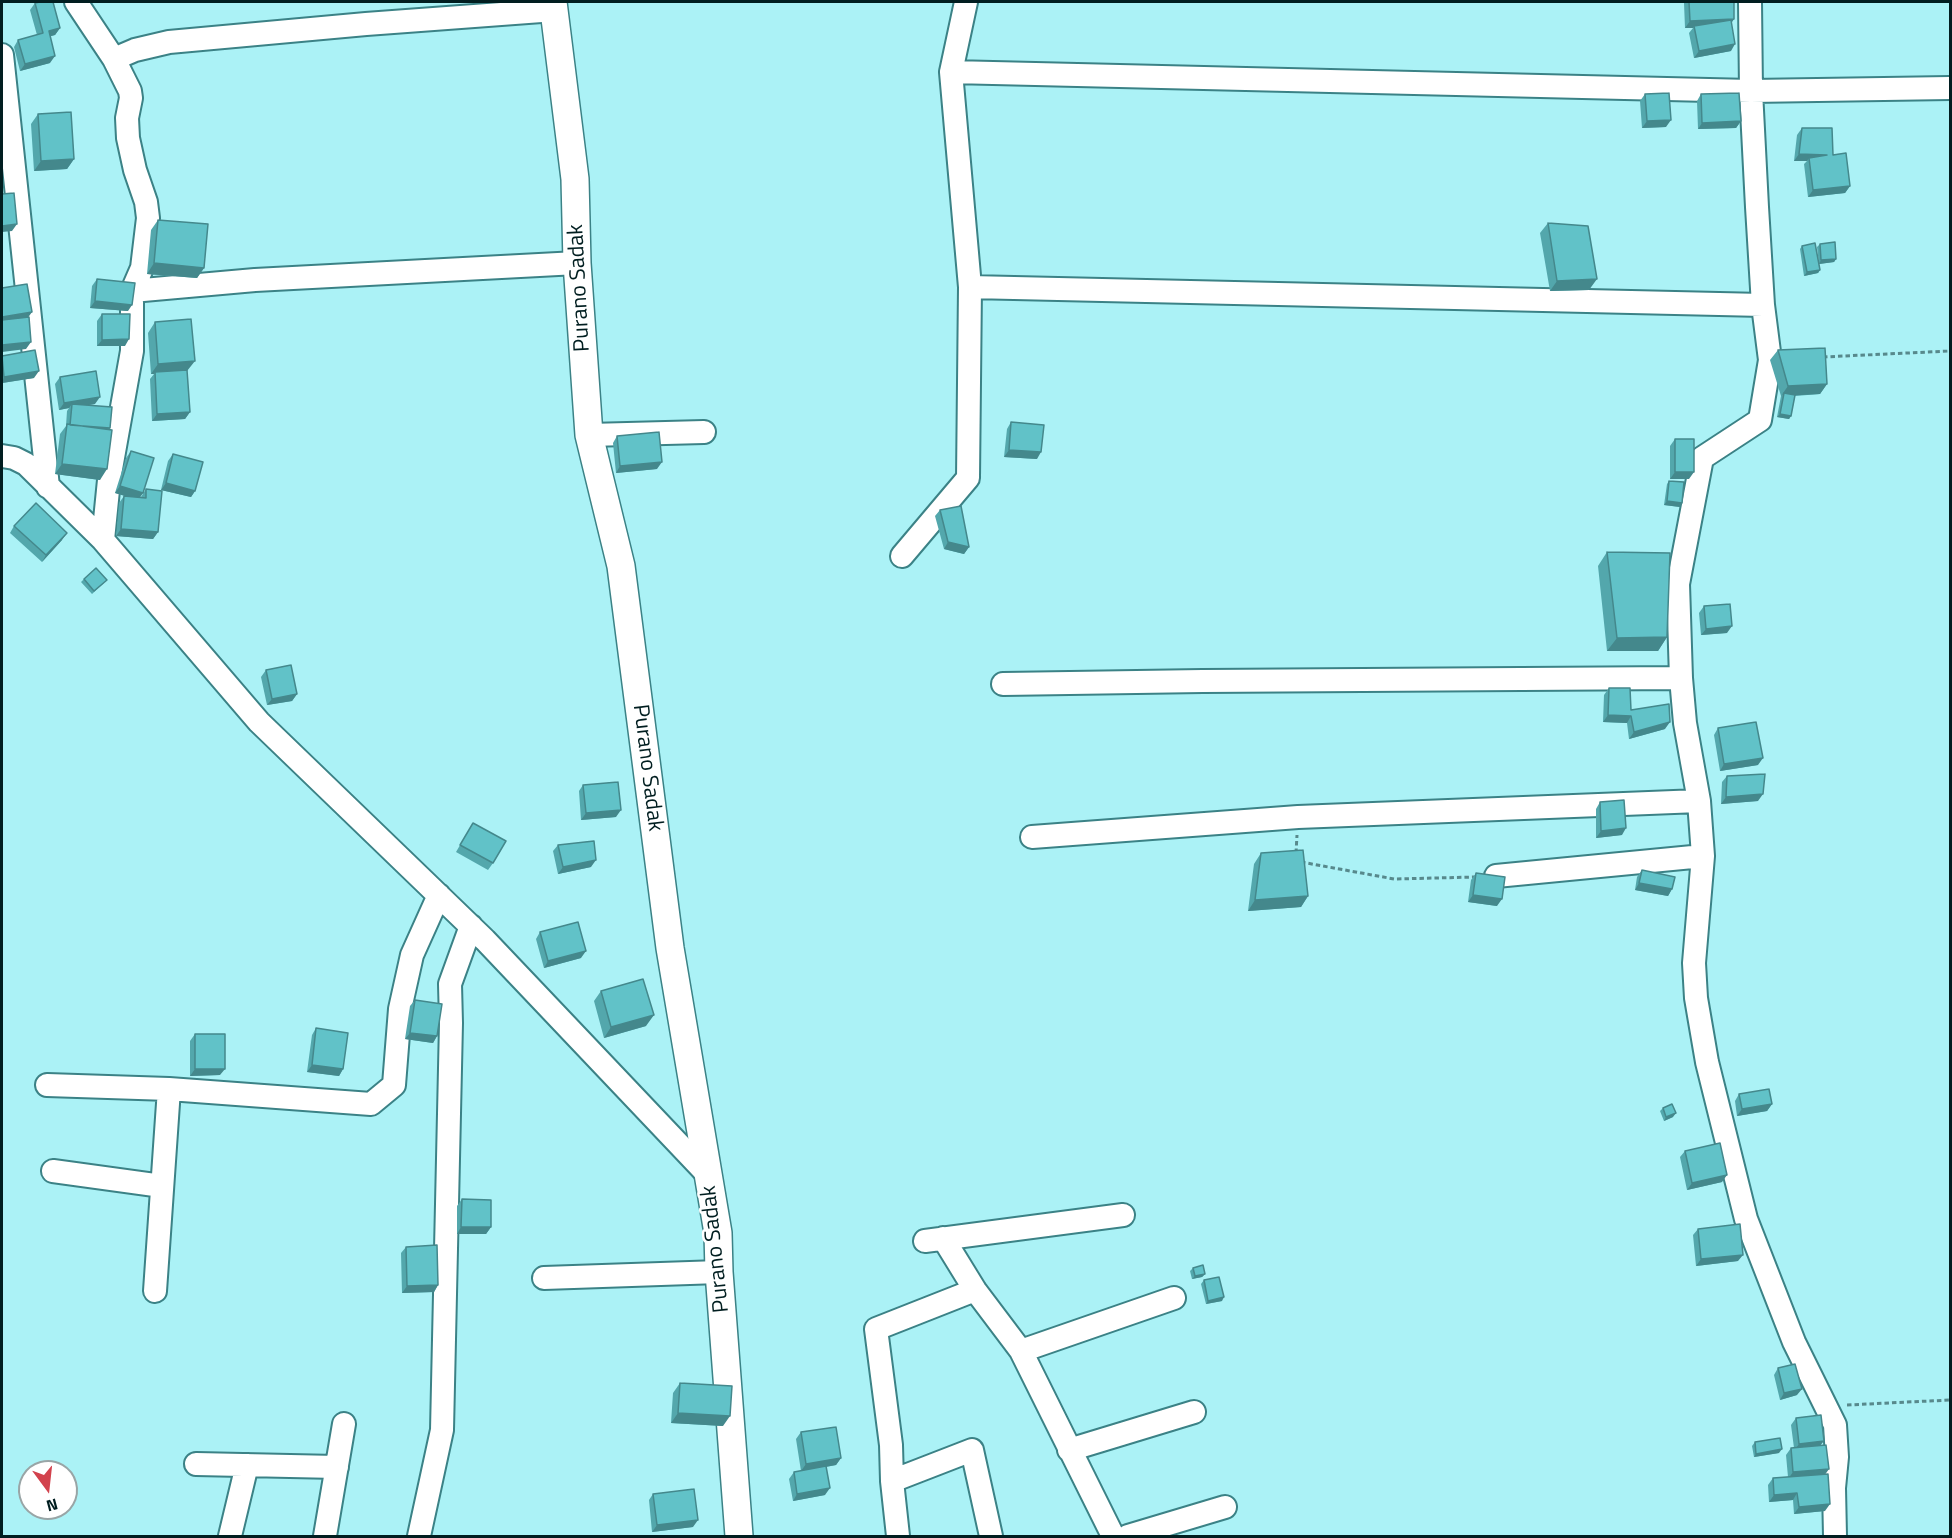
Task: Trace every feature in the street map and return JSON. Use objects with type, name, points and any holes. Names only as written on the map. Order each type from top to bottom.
[{"type":"main road","name":"Purano Sadak","points":[[554,6],[575,179],[577,263],[589,435],[621,566],[670,948],[718,1233],[739,1536]]},
{"type":"street","points":[[76,2],[114,59],[130,91],[128,138],[147,209],[142,268],[132,291],[132,351],[111,468],[103,540]]},
{"type":"street","points":[[902,556],[968,478],[970,287],[951,72],[966,2]]},
{"type":"street","points":[[1750,2],[1751,91],[1763,305],[1770,360],[1760,420],[1702,458],[1678,584],[1681,678],[1685,723],[1699,801],[1702,856],[1694,963],[1696,998],[1707,1062],[1746,1219],[1794,1342],[1835,1425],[1837,1457],[1834,1488],[1835,1536]]},
{"type":"street","points":[[114,59],[135,50],[170,42],[554,6]]},
{"type":"street","points":[[2,55],[48,487]]},
{"type":"street","points":[[951,72],[1751,91],[1950,88]]},
{"type":"street","points":[[132,291],[255,280],[577,263]]},
{"type":"street","points":[[970,287],[1763,305]]},
{"type":"street","points":[[589,435],[704,432]]},
{"type":"street","points":[[2,456],[14,458],[26,464],[103,540],[259,722],[471,926],[708,1176]]},
{"type":"street","points":[[1003,684],[1681,678]]},
{"type":"street","points":[[1032,837],[1298,817],[1699,801]]},
{"type":"street","points":[[1496,876],[1702,856]]},
{"type":"street","points":[[47,1085],[169,1089],[371,1104],[394,1085],[400,1009],[412,955],[439,895]]},
{"type":"street","points":[[419,1536],[442,1430],[450,984],[471,926]]},
{"type":"street","points":[[155,1291],[169,1089]]},
{"type":"street","points":[[53,1171],[162,1185]]},
{"type":"street","points":[[1113,1536],[1021,1351],[934,1239],[1123,1215]]},
{"type":"street","points":[[544,1278],[719,1272]]},
{"type":"street","points":[[898,1536],[891,1445],[876,1329],[975,1290]]},
{"type":"street","points":[[1021,1351],[1174,1298]]},
{"type":"street","points":[[1069,1450],[1194,1412]]},
{"type":"street","points":[[325,1536],[344,1424]]},
{"type":"street","points":[[892,1481],[972,1450],[991,1536]]},
{"type":"street","points":[[196,1464],[337,1467]]},
{"type":"street","points":[[230,1536],[247,1465]]},
{"type":"street","points":[[1128,1536],[1225,1507]]},
{"type":"path","points":[[1818,358],[1950,351]]},
{"type":"path","points":[[1298,817],[1296,860],[1308,864],[1394,879],[1496,876]]},
{"type":"path","points":[[1826,1406],[1950,1400]]},
{"type":"building","points":[[53,2],[60,28],[49,31],[55,56],[25,64],[18,40],[43,33],[35,3]]},
{"type":"building","points":[[1689,2],[1734,2],[1734,19],[1690,21]]},
{"type":"building","points":[[1731,20],[1735,44],[1699,51],[1694,26]]},
{"type":"building","points":[[1669,93],[1671,120],[1647,121],[1645,94]]},
{"type":"building","points":[[1739,93],[1741,121],[1702,123],[1701,94]]},
{"type":"building","points":[[71,112],[74,159],[41,161],[38,114]]},
{"type":"building","points":[[1802,128],[1832,128],[1833,155],[1846,153],[1850,186],[1813,190],[1809,158],[1827,155],[1799,154]]},
{"type":"building","points":[[14,193],[17,224],[2,226],[2,194]]},
{"type":"building","points":[[158,220],[208,224],[204,268],[154,263]]},
{"type":"building","points":[[1548,223],[1588,226],[1597,279],[1557,281]]},
{"type":"building","points":[[1835,242],[1836,259],[1821,260],[1820,244]]},
{"type":"building","points":[[1815,243],[1820,270],[1807,272],[1802,246]]},
{"type":"building","points":[[97,279],[135,283],[132,305],[95,301]]},
{"type":"building","points":[[27,284],[32,312],[2,317],[2,288]]},
{"type":"building","points":[[102,314],[130,314],[129,339],[102,340]]},
{"type":"building","points":[[29,317],[31,342],[2,345],[2,320]]},
{"type":"building","points":[[191,319],[195,361],[158,364],[155,322]]},
{"type":"building","points":[[1825,348],[1827,384],[1788,386],[1778,350]]},
{"type":"building","points":[[35,350],[39,371],[4,377],[2,356]]},
{"type":"building","points":[[187,370],[190,412],[157,414],[155,372]]},
{"type":"building","points":[[96,371],[100,397],[64,403],[60,377]]},
{"type":"building","points":[[1784,393],[1795,395],[1791,416],[1780,414]]},
{"type":"building","points":[[72,404],[112,407],[110,428],[70,425]]},
{"type":"building","points":[[1011,422],[1044,425],[1041,452],[1009,450]]},
{"type":"building","points":[[67,424],[112,430],[107,469],[62,464]]},
{"type":"building","points":[[659,432],[662,462],[620,466],[617,436]]},
{"type":"building","points":[[1675,439],[1694,439],[1694,472],[1675,472]]},
{"type":"building","points":[[131,451],[154,458],[143,493],[120,486]]},
{"type":"building","points":[[173,454],[203,462],[195,491],[166,483]]},
{"type":"building","points":[[1669,481],[1684,482],[1682,503],[1667,501]]},
{"type":"building","points":[[146,489],[162,491],[158,532],[121,529],[124,496],[146,498]]},
{"type":"building","points":[[36,503],[67,533],[46,555],[14,526]]},
{"type":"building","points":[[961,506],[969,547],[948,542],[940,510]]},
{"type":"building","points":[[1607,552],[1670,553],[1667,637],[1617,638]]},
{"type":"building","points":[[96,568],[107,580],[94,591],[84,579]]},
{"type":"building","points":[[1730,604],[1732,626],[1706,629],[1704,606]]},
{"type":"building","points":[[291,665],[297,694],[272,699],[266,670]]},
{"type":"building","points":[[1609,688],[1630,688],[1631,710],[1669,704],[1670,722],[1634,732],[1631,716],[1608,715]]},
{"type":"building","points":[[1756,722],[1763,758],[1724,764],[1718,728]]},
{"type":"building","points":[[1765,774],[1763,794],[1726,797],[1727,776]]},
{"type":"building","points":[[618,782],[621,810],[586,813],[583,785]]},
{"type":"building","points":[[1624,800],[1626,828],[1601,831],[1600,802]]},
{"type":"building","points":[[473,823],[506,841],[493,863],[460,845]]},
{"type":"building","points":[[594,841],[596,860],[563,867],[558,845]]},
{"type":"building","points":[[1303,850],[1308,896],[1255,900],[1261,853]]},
{"type":"building","points":[[1642,870],[1675,877],[1672,889],[1639,883]]},
{"type":"building","points":[[1476,873],[1505,877],[1502,899],[1473,895]]},
{"type":"building","points":[[578,922],[586,951],[548,961],[540,932]]},
{"type":"building","points":[[643,979],[654,1015],[611,1027],[601,991]]},
{"type":"building","points":[[415,1000],[442,1004],[437,1036],[410,1033]]},
{"type":"building","points":[[316,1028],[348,1033],[343,1069],[312,1065]]},
{"type":"building","points":[[195,1034],[225,1034],[225,1069],[195,1069]]},
{"type":"building","points":[[1769,1089],[1772,1104],[1742,1109],[1739,1094]]},
{"type":"building","points":[[1672,1104],[1676,1113],[1666,1117],[1663,1108]]},
{"type":"building","points":[[1720,1143],[1727,1175],[1692,1183],[1685,1151]]},
{"type":"building","points":[[462,1199],[491,1200],[491,1227],[461,1227]]},
{"type":"building","points":[[1740,1224],[1743,1255],[1701,1259],[1698,1229]]},
{"type":"building","points":[[437,1245],[438,1285],[407,1286],[406,1247]]},
{"type":"building","points":[[1203,1265],[1205,1274],[1195,1276],[1193,1268]]},
{"type":"building","points":[[1219,1277],[1224,1297],[1208,1301],[1204,1280]]},
{"type":"building","points":[[1795,1364],[1802,1389],[1784,1393],[1778,1368]]},
{"type":"building","points":[[680,1383],[732,1386],[730,1416],[678,1413]]},
{"type":"building","points":[[1821,1415],[1824,1441],[1799,1444],[1796,1418]]},
{"type":"building","points":[[836,1427],[841,1458],[806,1464],[801,1432]]},
{"type":"building","points":[[1780,1438],[1782,1449],[1756,1454],[1755,1442]]},
{"type":"building","points":[[1826,1445],[1829,1469],[1793,1472],[1791,1448]]},
{"type":"building","points":[[826,1466],[830,1488],[797,1494],[794,1472]]},
{"type":"building","points":[[1828,1474],[1830,1504],[1799,1507],[1797,1493],[1774,1495],[1773,1478]]},
{"type":"building","points":[[694,1489],[698,1520],[657,1525],[653,1494]]}]
